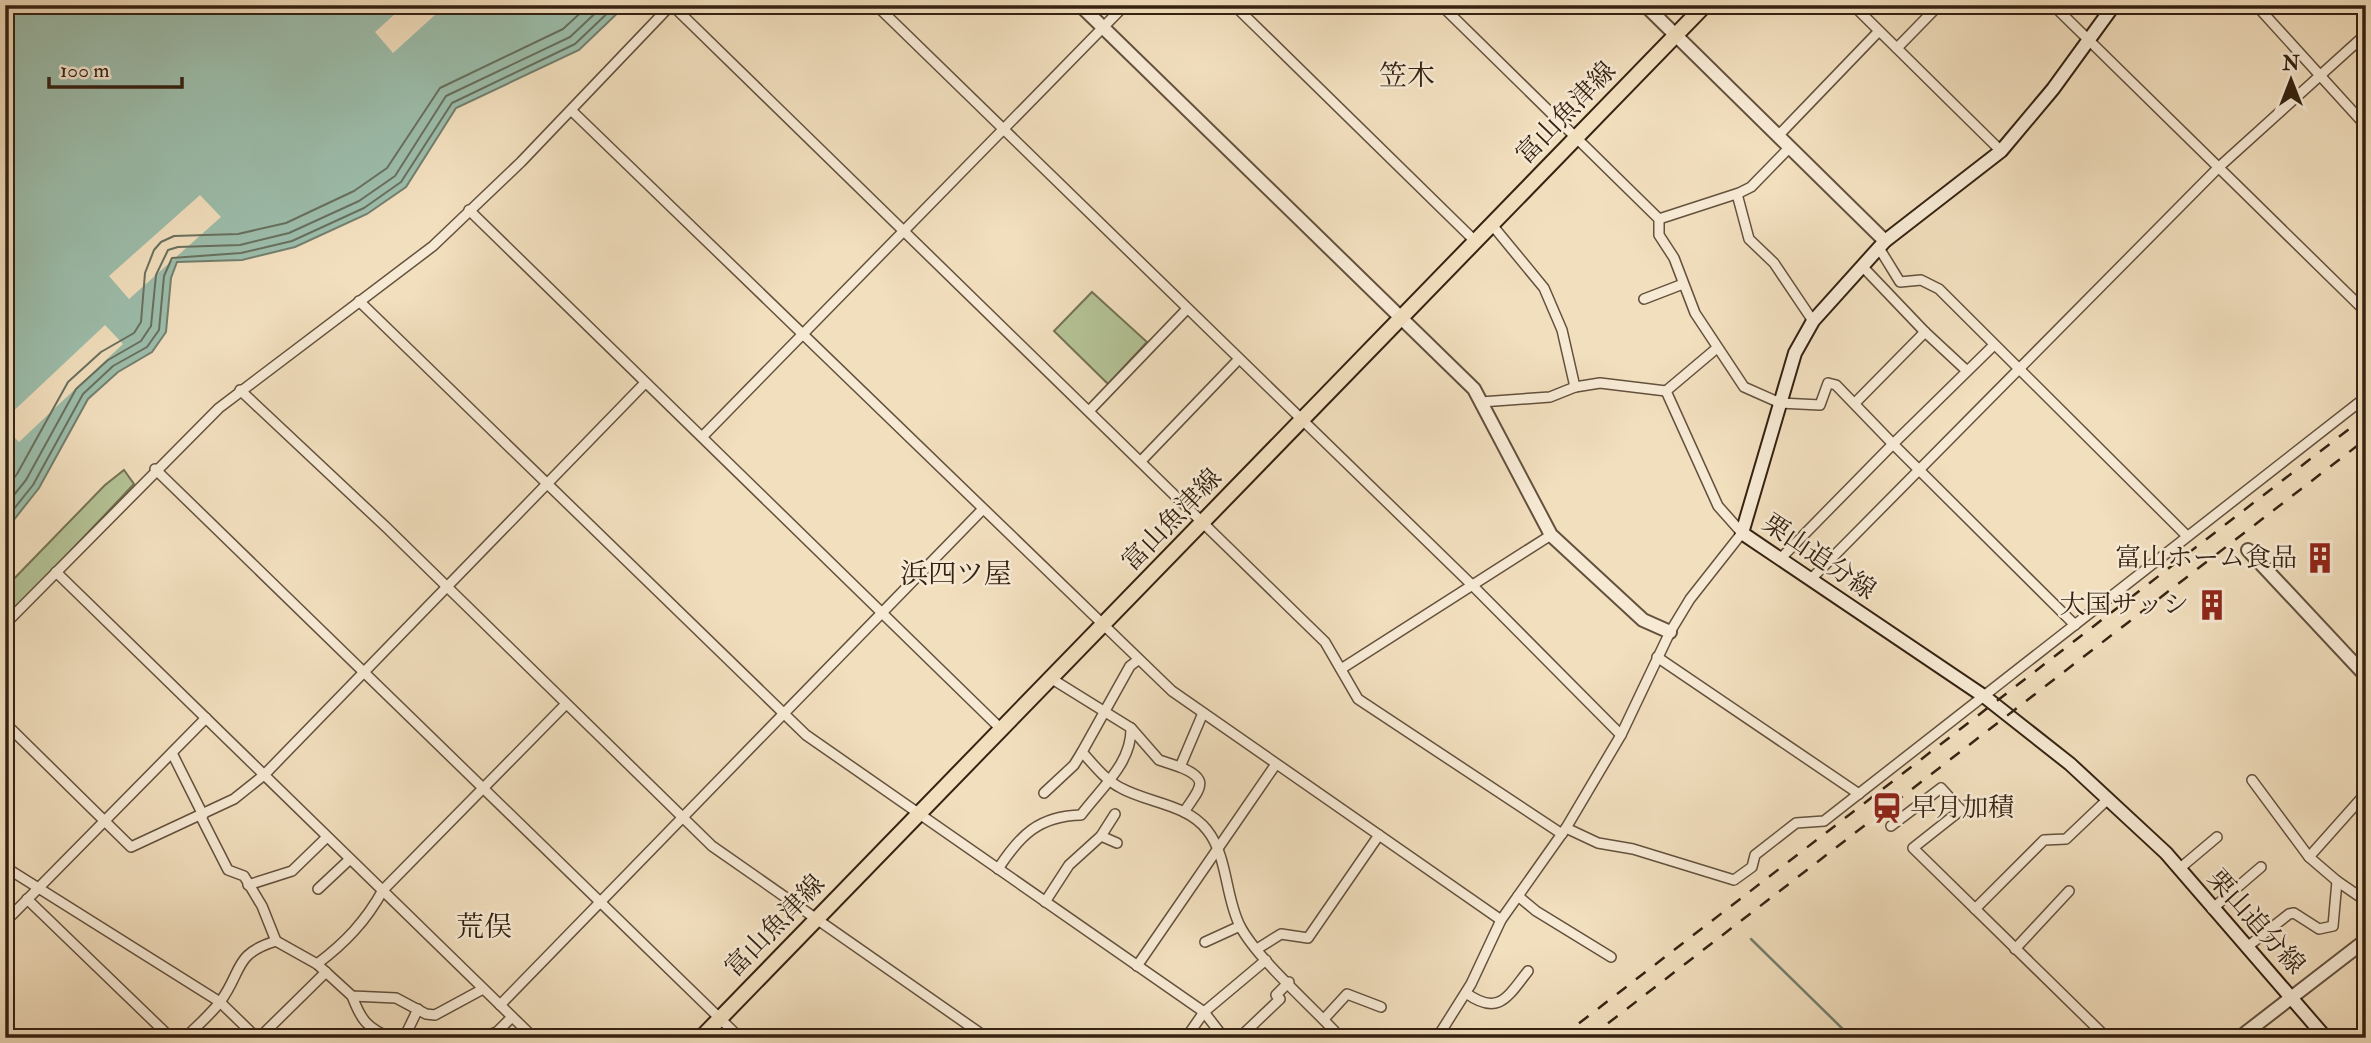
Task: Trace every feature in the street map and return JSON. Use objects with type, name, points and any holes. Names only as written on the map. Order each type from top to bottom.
[{"type":"main road","name":"富山魚津線","points":[[701,1038],[1001,729],[1103,628],[1301,420],[1493,226],[1705,5]]},
{"type":"street","points":[[5,624],[155,469],[240,390],[433,246],[572,111],[671,5],[1325,642],[1347,685],[1358,699],[1564,831],[1598,843],[1633,849],[1734,880],[1752,867],[1755,855],[1796,823],[1824,821],[2366,397]]},
{"type":"street","points":[[877,5],[1622,735]]},
{"type":"street","points":[[702,436],[1125,5]]},
{"type":"street","points":[[1234,5],[1476,242]]},
{"type":"street","points":[[1441,5],[1659,219],[1659,235],[1674,258],[1695,313],[1744,387],[1780,403],[1820,405],[1828,383],[1836,385],[2075,625]]},
{"type":"street","points":[[1645,5],[1790,148],[1882,244],[1900,282],[1921,280],[1931,283],[2187,536]]},
{"type":"street","points":[[1853,5],[2001,151]]},
{"type":"street","points":[[1897,48],[1938,5]]},
{"type":"street","points":[[2053,5],[2366,312]]},
{"type":"street","name":"栗山追分線","points":[[2114,5],[2001,151],[1882,244],[1812,321],[1795,354],[1742,533],[1985,697],[2070,764],[2179,869],[2326,1038]]},
{"type":"street","points":[[2256,5],[2366,125]]},
{"type":"street","points":[[1083,6],[1474,389],[1551,535],[1643,620],[1670,632]]},
{"type":"street","points":[[1778,136],[1879,31]]},
{"type":"street","points":[[1812,578],[2219,167],[2366,34]]},
{"type":"street","points":[[572,111],[1103,628],[1172,691],[1501,920]]},
{"type":"street","points":[[1659,219],[1751,187],[1790,148]]},
{"type":"street","points":[[1737,194],[1749,239],[1774,263],[1812,321]]},
{"type":"street","points":[[469,210],[1001,729]]},
{"type":"street","points":[[1493,226],[1544,288],[1562,330],[1575,387]]},
{"type":"street","points":[[1862,266],[1967,371]]},
{"type":"street","points":[[1644,299],[1683,284]]},
{"type":"street","points":[[359,301],[806,734],[1203,1012],[1224,1038]]},
{"type":"street","points":[[1088,411],[1187,309]]},
{"type":"street","points":[[1855,403],[1925,331]]},
{"type":"street","points":[[1781,558],[1893,443],[1994,345]]},
{"type":"street","points":[[1481,402],[1550,397],[1575,387],[1600,383],[1666,391],[1706,354],[1717,348]]},
{"type":"street","points":[[1141,461],[1239,359]]},
{"type":"street","points":[[5,723],[131,847],[234,799],[264,775],[645,383]]},
{"type":"street","points":[[240,390],[712,846],[987,1038]]},
{"type":"street","points":[[1437,1038],[1466,993],[1501,920],[1564,831],[1622,735],[1670,632],[1690,599],[1742,533],[1718,506],[1666,391]]},
{"type":"street","points":[[155,469],[740,1038]]},
{"type":"street","points":[[500,1006],[982,510]]},
{"type":"street","points":[[1341,669],[1551,535]]},
{"type":"street","points":[[2248,550],[2366,676]]},
{"type":"street","points":[[56,572],[534,1038]]},
{"type":"street","points":[[1657,657],[1859,794]]},
{"type":"street","points":[[1044,793],[1074,765],[1130,666],[1138,660]]},
{"type":"street","points":[[1052,679],[1131,728],[1159,760],[1195,773],[1201,780],[1201,786],[1184,812]]},
{"type":"street","points":[[317,964],[344,944],[373,908],[383,890],[566,704]]},
{"type":"street","points":[[1180,767],[1203,713]]},
{"type":"street","points":[[5,922],[206,718]]},
{"type":"street","points":[[998,869],[1011,849],[1030,831],[1055,816],[1080,815],[1107,779],[1123,764],[1132,744],[1131,728]]},
{"type":"street","points":[[1082,752],[1107,779],[1132,793],[1184,812],[1207,830],[1218,851],[1231,906],[1240,926],[1266,960],[1341,1038]]},
{"type":"street","points":[[173,753],[228,870],[244,876],[262,906],[276,941],[317,964],[352,996],[361,1020],[371,1030],[391,1038]]},
{"type":"street","points":[[1137,966],[1276,764]]},
{"type":"street","points":[[2252,780],[2309,857],[2366,901]]},
{"type":"street","points":[[1891,826],[1941,788],[1961,810],[1913,848],[2107,1038]]},
{"type":"street","points":[[2309,857],[2366,793]]},
{"type":"street","points":[[1975,909],[2044,840],[2066,839],[2108,799]]},
{"type":"street","points":[[1045,902],[1069,865],[1101,836],[1115,814]]},
{"type":"street","points":[[1257,949],[1281,934],[1308,938],[1379,835]]},
{"type":"street","points":[[248,885],[292,871],[327,836]]},
{"type":"street","points":[[1101,836],[1117,844]]},
{"type":"street","points":[[2179,869],[2217,837]]},
{"type":"street","points":[[318,889],[350,859]]},
{"type":"street","points":[[5,867],[220,1002],[258,1038],[326,972]]},
{"type":"street","points":[[2212,909],[2261,867]]},
{"type":"street","points":[[2247,947],[2289,914],[2294,913],[2319,929],[2333,926],[2337,881]]},
{"type":"street","points":[[2015,949],[2069,891]]},
{"type":"street","points":[[1518,896],[1536,911],[1611,957]]},
{"type":"street","points":[[27,899],[171,1038]]},
{"type":"street","points":[[1205,942],[1240,926]]},
{"type":"street","points":[[2239,1038],[2366,940]]},
{"type":"street","points":[[185,1038],[220,1002],[254,947],[276,941]]},
{"type":"street","points":[[1186,1038],[1203,1012],[1266,960]]},
{"type":"street","points":[[1466,993],[1479,1002],[1495,1004],[1504,1001],[1528,971]]},
{"type":"street","points":[[1239,1038],[1280,999],[1276,995],[1289,982]]},
{"type":"street","points":[[352,996],[396,998],[435,1015],[484,989]]},
{"type":"street","points":[[1324,1019],[1347,994],[1361,1002],[1381,1007]]},
{"type":"street","points":[[404,1038],[418,1009]]},
{"type":"street","points":[[480,1038],[497,1032],[512,1017]]},
{"type":"shaded area","points":[[1092,292],[1147,342],[1108,384],[1054,331]]},
{"type":"shaded area","points":[[124,470],[134,484],[5,620],[5,588],[105,485]]},
{"type":"water","points":[[5,5],[626,5],[579,50],[456,108],[406,187],[367,214],[295,247],[242,260],[177,262],[171,278],[166,332],[152,352],[118,372],[88,399],[39,488],[5,531]]},
{"type":"pier","points":[[405,5],[446,5],[393,53],[375,32]]},
{"type":"pier","points":[[200,195],[221,217],[129,299],[109,276]]},
{"type":"pier","points":[[105,325],[123,344],[19,442],[5,428],[5,419]]},
{"type":"waterway","points":[[1751,939],[1852,1038]]},
{"type":"railway","points":[[1560,1038],[2366,416]]},
{"type":"railway","points":[[1589,1038],[2366,439]]},
{"type":"place","name":"富山ホーム食品","points":[[2320,558]]},
{"type":"place","name":"大国サッシ","points":[[2212,605]]},
{"type":"place","name":"早月加積","points":[[1887,808]]},
{"type":"district","name":"笠木","points":[[1407,76]]},
{"type":"district","name":"浜四ツ屋","points":[[956,574]]},
{"type":"district","name":"荒俣","points":[[484,927]]}]
